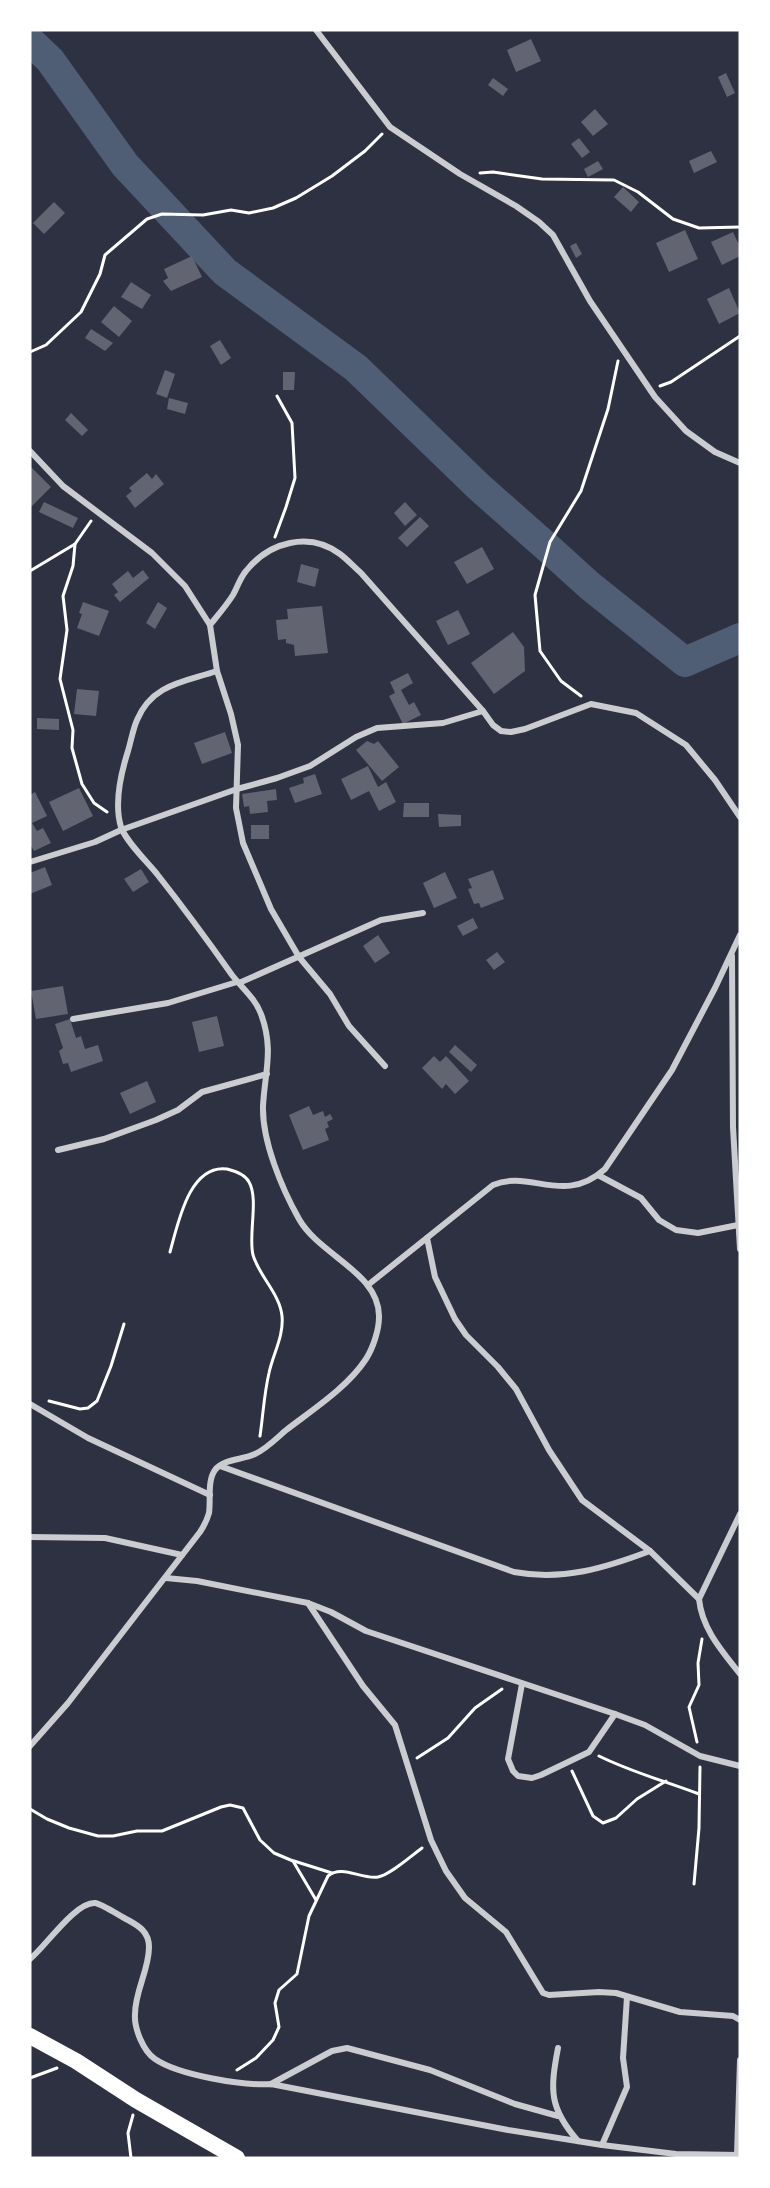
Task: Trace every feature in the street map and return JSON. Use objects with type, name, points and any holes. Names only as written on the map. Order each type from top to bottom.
[{"type":"highway","points":[[30,2036],[76,2061],[136,2100],[237,2158]]},
{"type":"street","points":[[316,30],[390,127],[460,174],[516,206],[553,235],[590,301],[650,390],[686,430],[715,452],[740,463]]},
{"type":"street","points":[[30,451],[63,486],[152,553],[185,586],[210,625],[217,671],[238,745],[236,808],[243,843],[271,909],[299,957],[330,994],[349,1026],[385,1065]]},
{"type":"street","points":[[210,625],[232,596],[246,571],[270,549],[288,543],[319,544],[339,554],[361,573],[493,725],[501,731],[511,732],[525,729],[591,704],[636,713],[686,745],[715,780],[740,817]]},
{"type":"street","points":[[30,1746],[68,1703],[166,1578],[207,1521],[212,1476],[219,1466],[258,1453],[339,1388],[367,1357],[378,1330],[380,1315],[376,1299],[368,1285],[316,1242],[290,1204],[275,1163],[264,1122],[263,1105],[269,1043],[256,1004],[122,830],[119,801],[122,769],[137,719],[148,700],[160,690],[217,671]]},
{"type":"street","points":[[30,862],[95,842],[122,830],[237,789],[310,766],[356,737],[377,728],[443,723],[483,711]]},
{"type":"street","points":[[73,1019],[168,1004],[238,982],[381,920],[423,913]]},
{"type":"street","points":[[368,1285],[478,1195],[502,1182],[559,1187],[576,1186],[598,1175],[672,1070],[740,935]]},
{"type":"street","points":[[732,952],[733,1127],[740,1249]]},
{"type":"street","points":[[58,1150],[104,1139],[178,1110],[202,1092],[267,1074]]},
{"type":"street","points":[[598,1175],[641,1198],[659,1220],[676,1230],[698,1233],[738,1225]]},
{"type":"street","points":[[427,1238],[435,1277],[455,1319],[466,1335],[516,1389],[533,1424],[582,1500],[650,1551],[699,1599]]},
{"type":"street","points":[[30,1404],[88,1438],[210,1495]]},
{"type":"street","points":[[219,1466],[514,1572],[532,1575],[579,1573],[610,1566],[650,1551]]},
{"type":"street","points":[[740,1514],[699,1599],[700,1613],[705,1626],[740,1674]]},
{"type":"street","points":[[30,1537],[105,1538],[182,1555]]},
{"type":"street","points":[[166,1578],[207,1583],[308,1604],[331,1612],[366,1631],[645,1725],[700,1756],[740,1766]]},
{"type":"street","points":[[308,1604],[363,1686],[395,1725],[431,1840],[446,1871],[465,1898],[506,1932],[543,1992],[549,1995],[616,1993],[680,2012],[733,2016],[740,2020]]},
{"type":"street","points":[[522,1684],[508,1759],[518,1776],[532,1778],[589,1752],[615,1714]]},
{"type":"street","points":[[30,1959],[53,1937],[71,1915],[85,1906],[96,1903],[138,1925],[147,1936],[149,1949],[135,2022],[146,2049],[154,2058],[168,2066],[223,2080],[247,2084],[271,2084],[602,2145],[676,2154],[739,2155],[740,2060]]},
{"type":"street","points":[[602,2145],[627,2088],[623,2058],[627,1997]]},
{"type":"street","points":[[271,2084],[332,2051],[347,2048],[410,2064],[515,2104],[558,2116]]},
{"type":"street","points":[[558,2048],[553,2084],[558,2116],[578,2141]]},
{"type":"path","points":[[30,352],[46,345],[81,312],[105,255],[147,219],[162,214],[203,215],[231,210],[249,213],[273,208],[296,198],[332,176],[365,151],[390,127]]},
{"type":"path","points":[[460,174],[493,172],[542,179],[614,180],[638,192],[673,219],[699,228],[740,227]]},
{"type":"path","points":[[650,390],[671,382],[740,336]]},
{"type":"path","points":[[591,704],[561,681],[540,651],[535,595],[550,542],[581,491],[608,409],[621,348]]},
{"type":"path","points":[[270,549],[295,478],[292,423],[277,396]]},
{"type":"path","points":[[30,571],[75,544],[97,512]]},
{"type":"path","points":[[75,544],[74,566],[63,596],[67,630],[60,679],[73,730],[72,748],[82,784],[94,803],[120,820]]},
{"type":"path","points":[[170,1251],[183,1209],[203,1174],[211,1170],[227,1169],[242,1174],[248,1180],[251,1189],[253,1253],[260,1272],[279,1302],[282,1316],[281,1335],[268,1374],[258,1453]]},
{"type":"path","points":[[46,1401],[80,1409],[88,1408],[97,1401],[124,1324]]},
{"type":"path","points":[[694,1884],[699,1828],[700,1756],[689,1707],[699,1685],[700,1646],[705,1626]]},
{"type":"path","points":[[407,1764],[448,1738],[475,1708],[514,1681]]},
{"type":"path","points":[[589,1752],[629,1770],[699,1794]]},
{"type":"path","points":[[568,1762],[593,1816],[603,1823],[616,1818],[637,1799],[666,1781]]},
{"type":"path","points":[[30,1809],[69,1828],[98,1836],[113,1836],[137,1831],[162,1831],[221,1807],[236,1806],[243,1808],[256,1833],[274,1852],[293,1861],[332,1873]]},
{"type":"path","points":[[223,2080],[256,2058],[273,2040],[279,2027],[275,2003],[279,1990],[297,1974],[309,1916],[326,1879],[332,1873],[339,1871],[369,1877],[382,1876],[431,1840]]},
{"type":"path","points":[[293,1861],[316,1900]]},
{"type":"path","points":[[30,2078],[76,2061]]},
{"type":"path","points":[[130,2158],[128,2133],[136,2100]]},
{"type":"building","points":[[531,39],[541,61],[516,72],[507,50]]},
{"type":"building","points":[[726,73],[735,93],[727,97],[718,77]]},
{"type":"building","points":[[493,78],[508,89],[503,96],[488,85]]},
{"type":"building","points":[[595,109],[608,124],[593,136],[581,122]]},
{"type":"building","points":[[579,138],[590,152],[582,158],[571,144]]},
{"type":"building","points":[[711,151],[717,162],[694,173],[689,161]]},
{"type":"building","points":[[598,161],[603,169],[588,177],[584,169]]},
{"type":"building","points":[[623,187],[639,202],[631,212],[614,197]]},
{"type":"building","points":[[54,202],[65,213],[44,234],[33,223]]},
{"type":"building","points":[[685,230],[698,259],[669,272],[656,243]]},
{"type":"building","points":[[733,232],[740,247],[740,256],[722,265],[711,242]]},
{"type":"building","points":[[576,243],[582,254],[576,258],[570,246]]},
{"type":"building","points":[[192,256],[202,277],[171,291],[163,281],[168,278],[164,269]]},
{"type":"building","points":[[131,282],[151,295],[142,309],[121,297]]},
{"type":"building","points":[[729,288],[740,313],[719,324],[707,299]]},
{"type":"building","points":[[114,306],[132,321],[119,337],[101,322]]},
{"type":"building","points":[[91,329],[113,343],[105,351],[85,338]]},
{"type":"building","points":[[220,340],[231,358],[221,365],[210,346]]},
{"type":"building","points":[[165,370],[175,374],[167,398],[156,394]]},
{"type":"building","points":[[283,372],[295,372],[294,390],[283,390]]},
{"type":"building","points":[[169,398],[188,403],[185,414],[167,409]]},
{"type":"building","points":[[71,413],[88,430],[82,436],[65,420]]},
{"type":"building","points":[[30,466],[51,487],[30,508]]},
{"type":"building","points":[[147,473],[152,479],[156,474],[164,484],[135,508],[126,496],[132,491],[129,488]]},
{"type":"building","points":[[44,502],[78,518],[73,528],[39,512]]},
{"type":"building","points":[[405,502],[417,515],[405,526],[394,513]]},
{"type":"building","points":[[420,517],[429,526],[407,547],[398,538]]},
{"type":"building","points":[[482,547],[494,569],[467,584],[454,562]]},
{"type":"building","points":[[301,564],[319,569],[315,587],[297,582]]},
{"type":"building","points":[[143,570],[149,578],[120,602],[114,595],[118,592],[112,584],[128,571],[133,578]]},
{"type":"building","points":[[83,602],[109,611],[99,636],[77,628]]},
{"type":"building","points":[[158,602],[167,608],[155,629],[146,623]]},
{"type":"building","points":[[322,606],[328,653],[295,656],[294,645],[286,643],[286,639],[278,640],[276,620],[288,619],[287,609]]},
{"type":"building","points":[[458,610],[470,634],[448,645],[436,621]]},
{"type":"building","points":[[513,632],[524,647],[525,671],[494,694],[471,663]]},
{"type":"building","points":[[408,673],[413,683],[401,690],[409,705],[414,702],[421,715],[403,724],[389,696],[395,693],[390,682]]},
{"type":"building","points":[[77,689],[99,691],[96,716],[74,714]]},
{"type":"building","points":[[37,718],[59,719],[59,730],[37,729]]},
{"type":"building","points":[[225,732],[232,753],[202,764],[194,743]]},
{"type":"building","points":[[367,741],[374,744],[378,741],[399,767],[382,781],[356,750]]},
{"type":"building","points":[[368,766],[378,787],[386,782],[396,802],[379,811],[369,791],[351,800],[341,779]]},
{"type":"building","points":[[315,774],[322,794],[295,803],[289,788],[304,783],[303,778]]},
{"type":"building","points":[[79,788],[93,816],[63,831],[49,802]]},
{"type":"building","points":[[276,789],[277,800],[267,801],[268,812],[250,814],[249,806],[244,807],[242,794]]},
{"type":"building","points":[[35,792],[47,816],[32,823],[37,831],[43,828],[51,843],[34,851],[30,844],[30,795]]},
{"type":"building","points":[[404,803],[429,803],[429,817],[403,817]]},
{"type":"building","points":[[438,814],[461,815],[461,826],[439,827]]},
{"type":"building","points":[[251,825],[269,825],[269,839],[251,839]]},
{"type":"building","points":[[45,867],[52,885],[30,894],[30,873]]},
{"type":"building","points":[[141,869],[149,882],[133,892],[124,879]]},
{"type":"building","points":[[493,870],[504,899],[481,908],[479,903],[474,904],[468,889],[472,888],[468,879]]},
{"type":"building","points":[[445,872],[457,898],[434,908],[423,883]]},
{"type":"building","points":[[473,918],[478,928],[463,936],[457,926]]},
{"type":"building","points":[[378,935],[390,953],[375,963],[363,946]]},
{"type":"building","points":[[497,952],[505,962],[494,970],[486,960]]},
{"type":"building","points":[[63,986],[68,1014],[36,1019],[31,991]]},
{"type":"building","points":[[217,1016],[224,1046],[199,1052],[192,1022]]},
{"type":"building","points":[[70,1019],[76,1038],[81,1036],[85,1049],[98,1045],[103,1061],[71,1072],[68,1063],[63,1064],[59,1051],[63,1048],[55,1024]]},
{"type":"building","points":[[455,1045],[477,1065],[471,1072],[449,1052]]},
{"type":"building","points":[[434,1056],[440,1062],[446,1056],[469,1081],[455,1094],[446,1084],[442,1089],[422,1068]]},
{"type":"building","points":[[147,1081],[156,1102],[130,1114],[120,1093]]},
{"type":"building","points":[[309,1106],[313,1115],[323,1111],[325,1117],[330,1114],[333,1119],[327,1122],[329,1127],[325,1129],[329,1140],[303,1150],[289,1115]]},
{"type":"waterway","points":[[30,41],[50,60],[125,165],[225,272],[356,368],[479,487],[590,586],[685,662],[740,638]]}]
